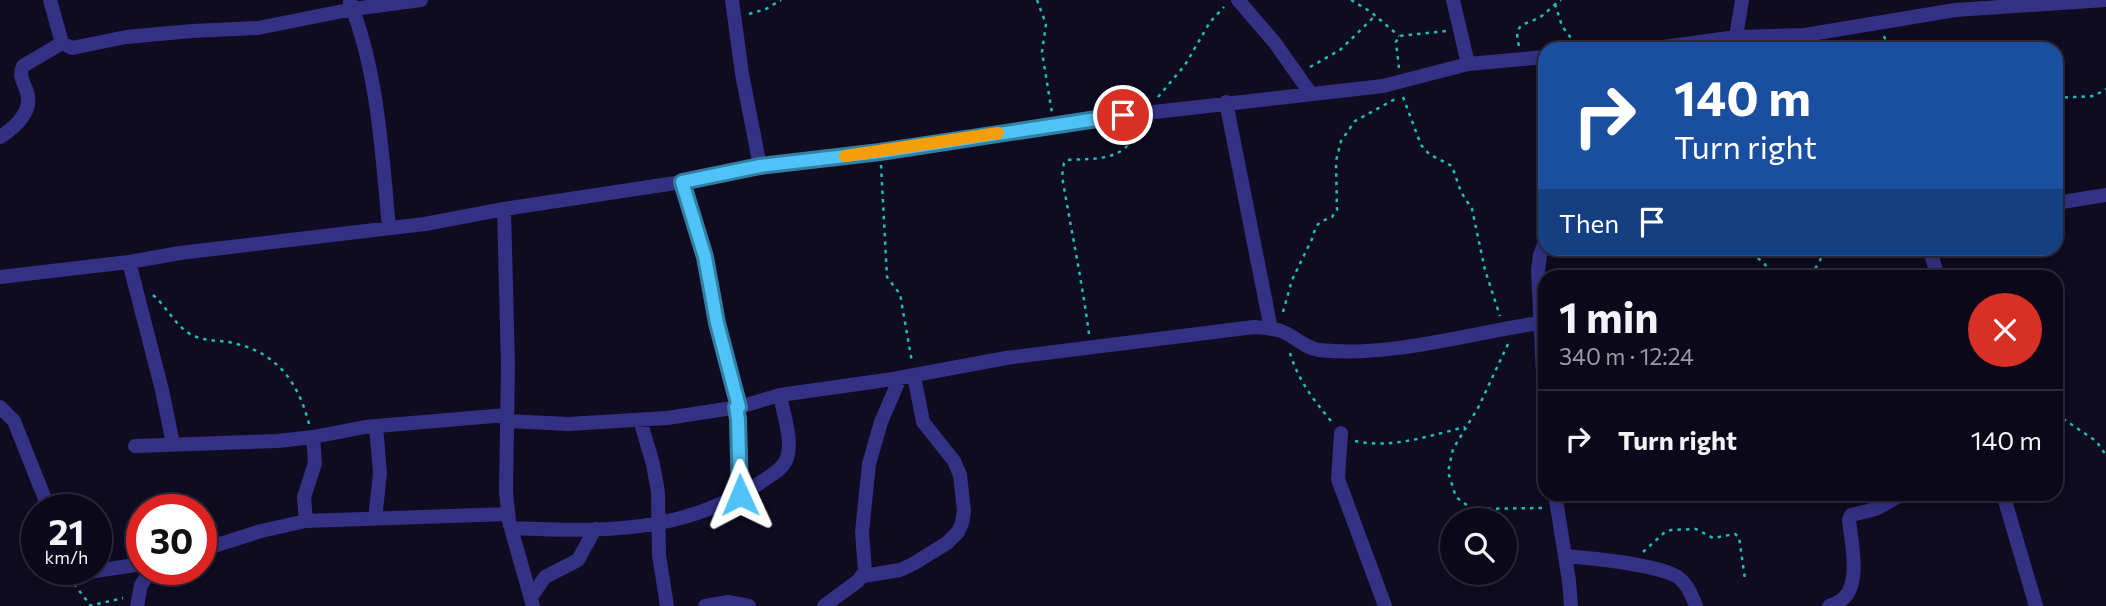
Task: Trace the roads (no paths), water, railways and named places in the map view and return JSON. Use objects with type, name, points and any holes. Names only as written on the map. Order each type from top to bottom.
[{"type":"street","points":[[50,0],[62,43],[72,48],[126,37],[258,28],[351,5],[421,0]]},
{"type":"street","points":[[733,0],[741,74],[760,166]]},
{"type":"street","points":[[1453,0],[1468,64]]},
{"type":"street","points":[[1736,37],[1742,0]]},
{"type":"street","points":[[1700,42],[1736,37],[1805,35],[1955,10],[2106,0]]},
{"type":"street","points":[[1232,2],[1275,43],[1311,94]]},
{"type":"street","points":[[351,5],[379,121],[388,228]]},
{"type":"street","points":[[1805,35],[1810,42]]},
{"type":"street","points":[[0,137],[24,116],[28,106],[28,97],[20,75],[23,66],[62,43]]},
{"type":"street","points":[[0,278],[180,253],[425,224],[682,182],[760,166],[880,152],[1145,112],[1400,87],[1468,64],[1538,57]]},
{"type":"street","points":[[1226,102],[1277,330]]},
{"type":"street","points":[[682,182],[705,257],[737,407],[740,495]]},
{"type":"street","points":[[2063,202],[2106,195]]},
{"type":"street","points":[[505,209],[509,521],[532,601]]},
{"type":"street","points":[[129,262],[173,444]]},
{"type":"street","points":[[135,446],[278,441],[376,426],[506,418],[568,424],[640,420],[737,407],[780,395],[907,377],[1006,358],[1254,327],[1277,330],[1317,350],[1354,351],[1386,349],[1538,323]]},
{"type":"street","points":[[863,576],[866,567],[862,531],[869,464],[881,422],[907,377]]},
{"type":"street","points":[[824,606],[863,576],[900,570],[914,564],[947,543],[958,532],[962,523],[964,512],[960,475],[954,461],[923,422],[907,377]]},
{"type":"street","points":[[217,545],[306,521],[509,521],[564,530],[658,525],[710,509],[740,495],[780,469],[787,461],[789,449],[780,395]]},
{"type":"street","points":[[0,407],[15,421],[43,494]]},
{"type":"street","points":[[640,420],[656,483],[659,555],[667,606]]},
{"type":"street","points":[[375,519],[380,473],[376,426]]},
{"type":"street","points":[[1341,433],[1338,479],[1385,606]]},
{"type":"street","points":[[306,521],[304,496],[315,463],[313,437]]},
{"type":"street","points":[[1556,501],[1571,606]]},
{"type":"street","points":[[1829,606],[1842,600],[1849,592],[1855,559],[1849,520],[1851,515],[1875,509],[1890,501]]},
{"type":"street","points":[[2005,501],[2036,606]]},
{"type":"street","points":[[532,601],[545,577],[578,560],[595,529]]},
{"type":"street","points":[[1565,556],[1631,564],[1678,576],[1688,588],[1696,606]]},
{"type":"street","points":[[705,606],[728,603],[748,606]]}]
